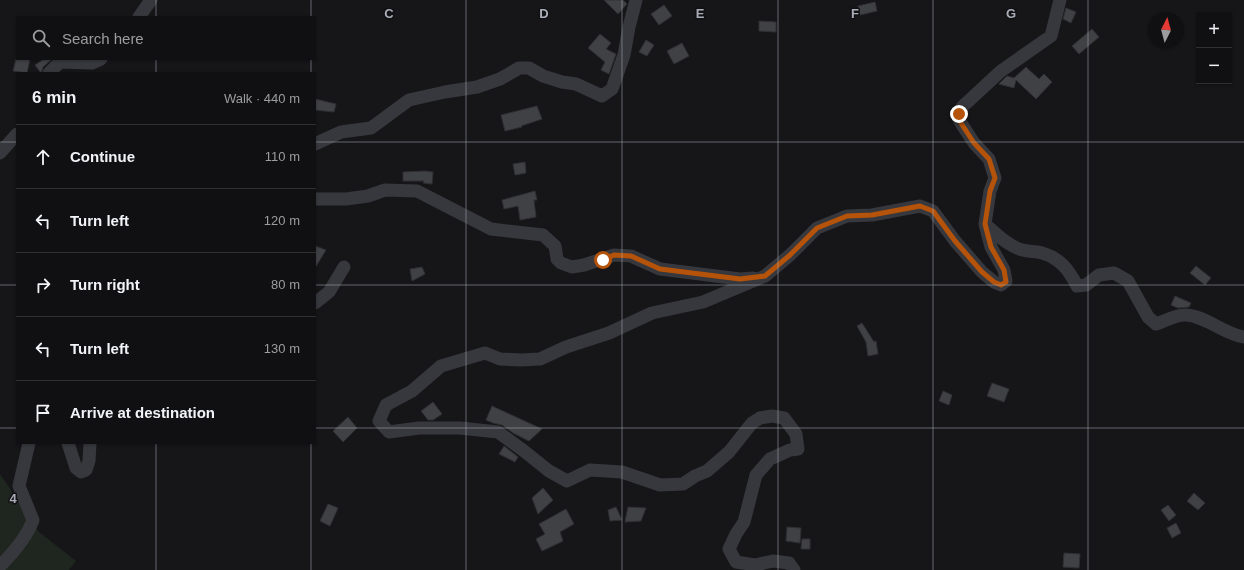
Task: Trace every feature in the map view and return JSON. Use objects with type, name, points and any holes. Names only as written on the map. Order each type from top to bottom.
[{"type":"street","points":[[140,16],[151,0]]},
{"type":"street","points":[[316,144],[341,132],[371,128],[409,100],[477,87],[500,79],[519,68],[529,68],[543,76],[562,82],[576,84],[602,96],[612,89],[624,55],[636,0]]},
{"type":"street","points":[[794,570],[789,563],[773,561],[754,565],[736,562],[729,548],[744,522],[756,475],[770,459],[790,450],[798,449],[796,434],[784,418],[772,416],[760,418],[752,423],[729,452],[707,471],[695,476],[683,484],[660,485],[622,472],[590,470],[566,481],[549,471],[498,432],[460,428],[419,428],[389,432],[379,421],[386,405],[412,391],[441,366],[486,353],[500,359],[540,359],[566,347],[609,333],[652,313],[703,302],[765,276],[790,255],[817,228],[847,216],[872,215],[920,206],[933,211],[955,241],[982,272],[994,282],[1001,285],[1006,282],[1004,270],[991,247],[985,224],[990,191],[995,178],[989,159],[974,143],[959,120],[959,114],[962,107],[1001,71],[1050,36],[1060,0]]},
{"type":"street","points":[[50,72],[60,62],[92,63],[99,60]]},
{"type":"street","points":[[0,153],[16,135]]},
{"type":"street","points":[[316,200],[346,199],[368,196],[384,190],[416,191],[491,229],[543,235],[555,246],[557,259],[561,263],[572,267],[584,265],[614,255],[631,256],[660,269],[740,279],[765,276]]},
{"type":"street","points":[[985,224],[1000,237],[1022,250],[1041,253],[1059,261],[1072,277],[1077,286],[1086,285],[1099,275],[1114,273],[1128,281],[1148,317],[1156,324],[1186,315],[1209,322],[1228,332],[1244,337]]},
{"type":"street","points":[[316,302],[329,292],[344,267]]},
{"type":"street","points":[[0,566],[10,556],[34,520],[19,486],[29,444]]},
{"type":"street","points":[[68,444],[76,468],[80,472],[86,470],[90,444]]},
{"type":"shaded area","points":[[0,474],[39,532],[76,561],[69,570],[0,570]]},
{"type":"building","points":[[604,0],[623,0],[627,4],[618,14]]},
{"type":"building","points":[[875,2],[877,11],[860,15],[858,6]]},
{"type":"building","points":[[664,5],[672,16],[659,25],[651,14]]},
{"type":"building","points":[[1066,8],[1076,12],[1071,23],[1063,19]]},
{"type":"building","points":[[759,21],[776,22],[776,32],[759,31]]},
{"type":"building","points":[[1092,29],[1099,37],[1079,54],[1072,46]]},
{"type":"building","points":[[600,34],[611,43],[606,49],[616,54],[609,74],[601,70],[605,62],[588,48]]},
{"type":"building","points":[[646,40],[654,45],[647,56],[639,52]]},
{"type":"building","points":[[682,43],[689,56],[674,64],[667,51]]},
{"type":"building","points":[[16,59],[30,60],[27,72],[13,71]]},
{"type":"building","points":[[42,60],[51,60],[43,67],[41,72],[35,65]]},
{"type":"building","points":[[1026,67],[1039,79],[1044,74],[1052,82],[1036,99],[1016,80],[1014,88],[999,84],[1007,76],[1014,78]]},
{"type":"building","points":[[316,99],[336,104],[334,112],[316,110]]},
{"type":"building","points":[[537,106],[542,119],[521,126],[522,127],[505,131],[501,115]]},
{"type":"building","points":[[525,162],[526,173],[515,175],[513,164]]},
{"type":"building","points":[[403,172],[433,172],[432,184],[423,183],[424,181],[403,181]]},
{"type":"building","points":[[535,191],[537,200],[534,200],[536,217],[520,220],[518,206],[504,209],[502,200]]},
{"type":"building","points":[[316,246],[326,250],[316,266]]},
{"type":"building","points":[[1196,266],[1211,278],[1205,285],[1190,273]]},
{"type":"building","points":[[422,267],[425,274],[412,281],[410,269]]},
{"type":"building","points":[[1175,296],[1191,303],[1189,307],[1178,308],[1171,305]]},
{"type":"building","points":[[862,323],[874,342],[876,341],[878,354],[868,356],[866,342],[857,326]]},
{"type":"building","points":[[992,383],[1009,389],[1004,402],[987,396]]},
{"type":"building","points":[[943,391],[952,395],[949,405],[939,401]]},
{"type":"building","points":[[433,402],[442,414],[433,420],[428,420],[421,411]]},
{"type":"building","points":[[492,406],[542,429],[529,441],[513,433],[502,425],[486,420]]},
{"type":"building","points":[[348,417],[357,428],[343,442],[333,431]]},
{"type":"building","points":[[504,446],[518,457],[515,462],[499,454]]},
{"type":"building","points":[[543,488],[553,500],[538,514],[532,498]]},
{"type":"building","points":[[1194,493],[1205,503],[1198,510],[1187,501]]},
{"type":"building","points":[[328,504],[338,508],[330,526],[320,521]]},
{"type":"building","points":[[1168,505],[1176,515],[1169,521],[1161,510]]},
{"type":"building","points":[[616,507],[622,520],[610,521],[608,510]]},
{"type":"building","points":[[628,507],[646,508],[641,521],[625,522]]},
{"type":"building","points":[[566,509],[574,524],[560,532],[563,541],[542,551],[536,539],[545,534],[539,524]]},
{"type":"building","points":[[1176,523],[1181,533],[1172,538],[1167,528]]},
{"type":"building","points":[[787,527],[801,528],[800,543],[786,541]]},
{"type":"building","points":[[802,539],[810,539],[810,549],[801,549]]},
{"type":"building","points":[[1064,553],[1080,554],[1079,568],[1063,567]]},
{"type":"route","points":[[603,260],[614,255],[631,256],[660,269],[740,279],[765,276],[790,255],[817,228],[847,216],[872,215],[920,206],[933,211],[955,241],[982,272],[994,282],[1001,285],[1006,282],[1004,270],[991,247],[985,224],[990,191],[995,178],[989,159],[974,143],[959,120],[959,114]]}]
